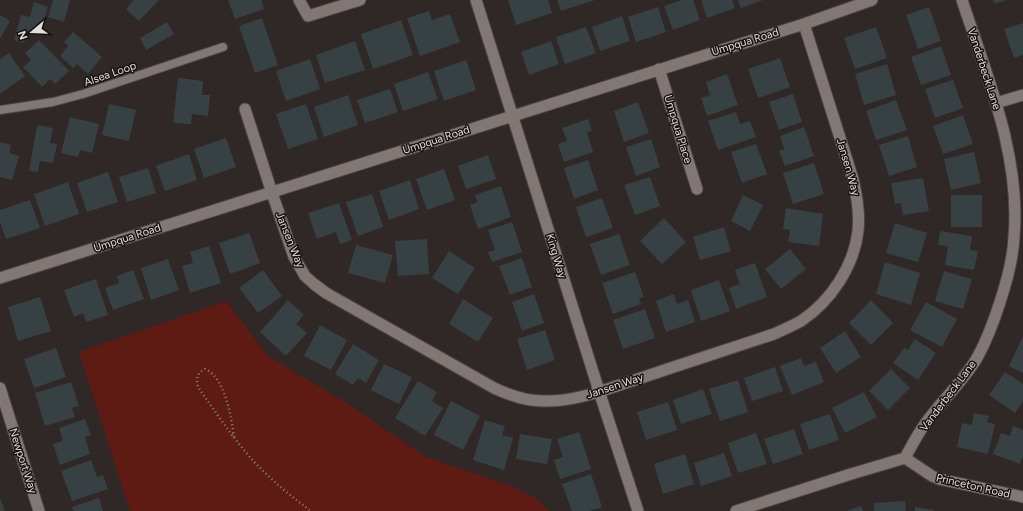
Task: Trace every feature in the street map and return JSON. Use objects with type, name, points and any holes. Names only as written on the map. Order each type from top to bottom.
[{"type":"street","points":[[299,0],[308,16],[360,0]]},
{"type":"street","name":"King Way","points":[[476,0],[638,511]]},
{"type":"street","name":"Umpqua Road","points":[[0,278],[804,24],[872,0]]},
{"type":"street","name":"Vanderbeck Lane","points":[[905,458],[925,424],[977,358],[996,317],[1019,237],[1012,170],[1008,151],[996,103],[962,0]]},
{"type":"street","name":"Jansen Way","points":[[245,109],[294,257],[314,284],[326,293],[510,396],[532,400],[554,401],[599,391],[774,334],[790,327],[811,314],[832,292],[842,277],[850,262],[855,247],[858,230],[857,197],[854,179],[804,24]]},
{"type":"street","name":"Umpqua Place","points":[[659,69],[697,189]]},
{"type":"street","points":[[996,103],[1023,95]]},
{"type":"street","name":"Newport Way","points":[[0,388],[39,511]]},
{"type":"street","points":[[736,511],[905,458]]},
{"type":"street","name":"Princeton Road","points":[[905,458],[932,476],[940,479],[1023,497]]},
{"type":"lane","name":"Alsea Loop","points":[[0,110],[53,102],[83,94],[223,47]]},
{"type":"path","points":[[234,437],[229,408],[220,383],[211,372],[206,369],[199,372],[196,379],[198,387],[234,437],[259,467],[298,502],[311,511]]},
{"type":"shaded area","points":[[226,301],[268,356],[345,402],[426,457],[509,485],[537,499],[549,511],[130,511],[79,352]]},
{"type":"building","points":[[53,0],[70,0],[64,22],[48,17]]},
{"type":"building","points":[[134,0],[159,0],[139,21],[126,9]]},
{"type":"building","points":[[228,0],[261,0],[264,9],[235,19]]},
{"type":"building","points":[[508,0],[548,0],[552,13],[516,25]]},
{"type":"building","points":[[557,0],[595,0],[561,11]]},
{"type":"building","points":[[682,0],[693,0],[700,20],[673,30],[664,6]]},
{"type":"building","points":[[701,0],[732,0],[735,8],[707,18]]},
{"type":"building","points":[[738,0],[763,0],[741,8]]},
{"type":"building","points":[[993,0],[1007,0],[995,4]]},
{"type":"building","points":[[34,2],[48,7],[39,35],[27,31],[23,43],[14,40],[21,15],[30,17]]},
{"type":"building","points":[[658,7],[666,32],[636,42],[628,17]]},
{"type":"building","points":[[929,7],[941,41],[918,49],[906,15]]},
{"type":"building","points":[[429,11],[432,20],[450,14],[460,42],[420,56],[407,18]]},
{"type":"building","points":[[0,15],[10,21],[0,39]]},
{"type":"building","points":[[622,16],[630,41],[600,51],[592,27]]},
{"type":"building","points":[[262,18],[278,65],[255,73],[239,26]]},
{"type":"building","points":[[401,20],[413,55],[373,69],[361,34]]},
{"type":"building","points":[[167,22],[174,34],[146,50],[140,38]]},
{"type":"building","points":[[1023,23],[1023,55],[1014,58],[1004,29]]},
{"type":"building","points":[[586,27],[596,53],[565,64],[556,37]]},
{"type":"building","points":[[876,27],[887,58],[855,69],[844,38]]},
{"type":"building","points":[[73,32],[102,57],[88,74],[77,64],[73,68],[60,56],[68,46],[64,42]]},
{"type":"building","points":[[39,40],[69,71],[55,84],[50,79],[42,87],[23,67],[31,60],[25,53]]},
{"type":"building","points":[[355,41],[365,70],[325,83],[316,55]]},
{"type":"building","points":[[551,41],[559,64],[529,75],[521,52]]},
{"type":"building","points":[[941,46],[951,75],[921,85],[911,57]]},
{"type":"building","points":[[9,53],[25,76],[0,94],[0,59]]},
{"type":"building","points":[[780,58],[790,87],[758,98],[748,69]]},
{"type":"building","points":[[310,59],[320,89],[286,101],[276,71]]},
{"type":"building","points":[[466,60],[476,90],[444,101],[434,71]]},
{"type":"building","points":[[887,64],[896,95],[864,105],[855,74]]},
{"type":"building","points":[[428,72],[438,99],[403,111],[394,84]]},
{"type":"building","points":[[727,74],[738,105],[707,116],[701,98],[710,95],[706,82]]},
{"type":"building","points":[[178,78],[203,81],[202,95],[210,95],[208,116],[192,114],[191,124],[173,123]]},
{"type":"building","points":[[953,80],[963,108],[935,118],[925,89]]},
{"type":"building","points":[[390,89],[398,112],[365,123],[357,100]]},
{"type":"building","points":[[793,94],[802,122],[779,130],[769,102]]},
{"type":"building","points":[[348,95],[358,125],[324,137],[314,107]]},
{"type":"building","points":[[896,100],[907,130],[876,140],[866,111]]},
{"type":"building","points":[[638,102],[649,133],[624,142],[614,111]]},
{"type":"building","points":[[109,104],[136,110],[129,141],[102,135]]},
{"type":"building","points":[[306,104],[318,139],[288,149],[276,114]]},
{"type":"building","points":[[736,112],[740,124],[750,121],[756,137],[718,150],[708,121]]},
{"type":"building","points":[[963,115],[973,144],[943,154],[933,126]]},
{"type":"building","points":[[70,117],[99,124],[92,153],[80,150],[78,157],[61,153]]},
{"type":"building","points":[[588,119],[592,131],[587,132],[593,152],[564,162],[558,144],[567,141],[562,128]]},
{"type":"building","points":[[37,125],[53,128],[50,143],[57,144],[53,163],[40,161],[38,172],[29,171]]},
{"type":"building","points":[[804,127],[814,156],[785,166],[779,151],[784,149],[780,136]]},
{"type":"building","points":[[908,136],[917,167],[889,176],[879,145]]},
{"type":"building","points":[[226,138],[236,167],[204,178],[194,149]]},
{"type":"building","points":[[651,139],[660,167],[636,176],[626,147]]},
{"type":"building","points":[[0,142],[11,145],[9,153],[19,156],[12,180],[0,177]]},
{"type":"building","points":[[756,144],[767,174],[742,183],[731,152]]},
{"type":"building","points":[[974,152],[981,183],[951,190],[944,159]]},
{"type":"building","points":[[189,154],[197,180],[165,191],[156,166]]},
{"type":"building","points":[[488,155],[496,179],[466,189],[458,166]]},
{"type":"building","points":[[588,160],[598,190],[574,199],[564,168]]},
{"type":"building","points":[[814,163],[824,194],[793,204],[783,173]]},
{"type":"building","points":[[148,168],[156,193],[127,202],[119,177]]},
{"type":"building","points":[[444,169],[455,200],[427,210],[416,179]]},
{"type":"building","points":[[108,172],[118,202],[87,212],[77,183]]},
{"type":"building","points":[[650,177],[660,206],[635,215],[624,185]]},
{"type":"building","points":[[923,178],[929,211],[903,215],[901,203],[895,204],[891,183]]},
{"type":"building","points":[[410,180],[419,209],[389,220],[379,191]]},
{"type":"building","points":[[68,182],[79,214],[45,226],[34,194]]},
{"type":"building","points":[[501,186],[511,217],[478,229],[470,205],[477,202],[475,195]]},
{"type":"building","points":[[372,194],[383,227],[358,236],[346,202]]},
{"type":"building","points":[[743,195],[763,205],[750,231],[731,221]]},
{"type":"building","points":[[951,195],[982,195],[982,227],[951,227]]},
{"type":"building","points":[[602,198],[613,228],[586,237],[576,207]]},
{"type":"building","points":[[30,200],[40,228],[6,239],[0,222],[0,210]]},
{"type":"building","points":[[339,203],[352,240],[340,244],[336,232],[317,239],[308,213]]},
{"type":"building","points":[[786,208],[823,214],[819,246],[788,242],[790,230],[783,229]]},
{"type":"building","points":[[664,218],[686,242],[662,264],[640,241]]},
{"type":"building","points":[[512,222],[522,252],[492,262],[488,252],[495,250],[488,230]]},
{"type":"building","points":[[895,223],[927,233],[918,262],[886,253]]},
{"type":"building","points":[[724,227],[731,251],[700,260],[693,237]]},
{"type":"building","points":[[940,231],[972,236],[970,250],[978,251],[974,270],[945,265],[948,246],[938,245]]},
{"type":"building","points":[[249,233],[260,263],[230,274],[219,243]]},
{"type":"building","points":[[619,234],[630,265],[601,275],[590,244]]},
{"type":"building","points":[[427,239],[429,274],[398,276],[395,241]]},
{"type":"building","points":[[356,245],[393,255],[385,283],[348,273]]},
{"type":"building","points":[[209,246],[221,283],[190,293],[182,266],[193,263],[190,252]]},
{"type":"building","points":[[790,249],[806,269],[781,289],[765,269]]},
{"type":"building","points":[[449,251],[475,268],[458,294],[432,278]]},
{"type":"building","points":[[522,258],[532,287],[510,295],[499,266]]},
{"type":"building","points":[[168,259],[179,290],[151,300],[141,268]]},
{"type":"building","points":[[885,262],[920,273],[911,305],[876,294]]},
{"type":"building","points":[[755,263],[767,297],[736,309],[729,288],[740,284],[735,270]]},
{"type":"building","points":[[133,270],[144,299],[113,310],[105,288],[119,283],[117,276]]},
{"type":"building","points":[[263,270],[282,296],[258,313],[239,288]]},
{"type":"building","points":[[944,271],[972,279],[963,309],[935,301]]},
{"type":"building","points":[[635,272],[644,297],[639,298],[641,304],[613,314],[602,283]]},
{"type":"building","points":[[96,279],[108,315],[86,322],[83,313],[74,317],[64,290]]},
{"type":"building","points":[[719,280],[730,311],[701,321],[691,290]]},
{"type":"building","points":[[534,294],[544,323],[522,331],[512,302]]},
{"type":"building","points":[[674,294],[677,304],[688,300],[695,322],[666,332],[656,301]]},
{"type":"building","points":[[40,297],[51,331],[18,341],[8,307]]},
{"type":"building","points":[[463,299],[493,318],[478,342],[449,324]]},
{"type":"building","points":[[288,300],[304,315],[296,324],[307,333],[286,356],[260,332]]},
{"type":"building","points":[[871,300],[893,323],[871,345],[849,323]]},
{"type":"building","points":[[926,302],[957,319],[942,347],[910,330]]},
{"type":"building","points":[[645,309],[655,338],[623,349],[613,320]]},
{"type":"building","points":[[320,325],[347,340],[331,370],[304,356]]},
{"type":"building","points":[[545,330],[555,360],[527,370],[517,339]]},
{"type":"building","points":[[845,331],[861,357],[836,373],[820,348]]},
{"type":"building","points":[[1023,336],[1023,373],[1009,366]]},
{"type":"building","points":[[915,339],[936,353],[918,380],[893,363],[904,348],[908,350]]},
{"type":"building","points":[[353,344],[379,360],[366,383],[358,378],[353,385],[335,374]]},
{"type":"building","points":[[56,348],[66,377],[34,388],[24,359]]},
{"type":"building","points":[[801,358],[804,366],[816,362],[824,382],[792,395],[780,366]]},
{"type":"building","points":[[384,364],[412,377],[399,404],[371,390]]},
{"type":"building","points":[[775,367],[783,391],[752,401],[744,378]]},
{"type":"building","points":[[891,369],[910,388],[888,410],[869,391]]},
{"type":"building","points":[[1005,372],[1023,384],[1023,401],[1015,413],[989,395]]},
{"type":"building","points":[[738,380],[748,412],[720,421],[709,389]]},
{"type":"building","points":[[418,381],[437,392],[432,401],[443,408],[425,436],[395,418]]},
{"type":"building","points":[[71,382],[79,406],[72,408],[75,417],[45,426],[35,393]]},
{"type":"building","points":[[703,389],[712,414],[681,424],[673,400]]},
{"type":"building","points":[[864,392],[877,417],[845,433],[832,408]]},
{"type":"building","points":[[451,401],[480,416],[463,450],[434,435]]},
{"type":"building","points":[[668,402],[677,430],[646,440],[637,412]]},
{"type":"building","points":[[974,413],[989,416],[987,422],[995,424],[988,454],[957,447],[962,423],[972,425]]},
{"type":"building","points":[[830,414],[839,440],[809,450],[800,424]]},
{"type":"building","points":[[85,419],[91,435],[85,437],[90,454],[60,465],[53,444],[63,441],[59,428]]},
{"type":"building","points":[[485,420],[505,426],[502,435],[513,438],[504,470],[473,460]]},
{"type":"building","points":[[1013,426],[1023,430],[1023,456],[1020,464],[993,454],[1001,433],[1010,436]]},
{"type":"building","points":[[794,429],[803,454],[773,464],[764,439]]},
{"type":"building","points":[[579,432],[591,469],[560,479],[554,460],[563,457],[557,439]]},
{"type":"building","points":[[756,433],[767,464],[738,473],[728,443]]},
{"type":"building","points":[[520,434],[552,439],[547,464],[516,459]]},
{"type":"building","points":[[724,453],[732,476],[701,486],[694,463]]},
{"type":"building","points":[[685,454],[694,484],[663,494],[654,464]]},
{"type":"building","points":[[91,460],[97,477],[103,475],[108,489],[72,501],[61,471]]},
{"type":"building","points":[[591,474],[602,507],[589,511],[572,511],[562,484]]},
{"type":"building","points":[[0,498],[5,511],[0,511]]},
{"type":"building","points":[[99,498],[103,511],[73,511],[72,507]]},
{"type":"building","points":[[905,501],[906,511],[874,511],[874,503]]},
{"type":"building","points":[[861,506],[863,511],[846,511]]},
{"type":"building","points":[[915,507],[934,510],[934,511],[915,511]]}]
